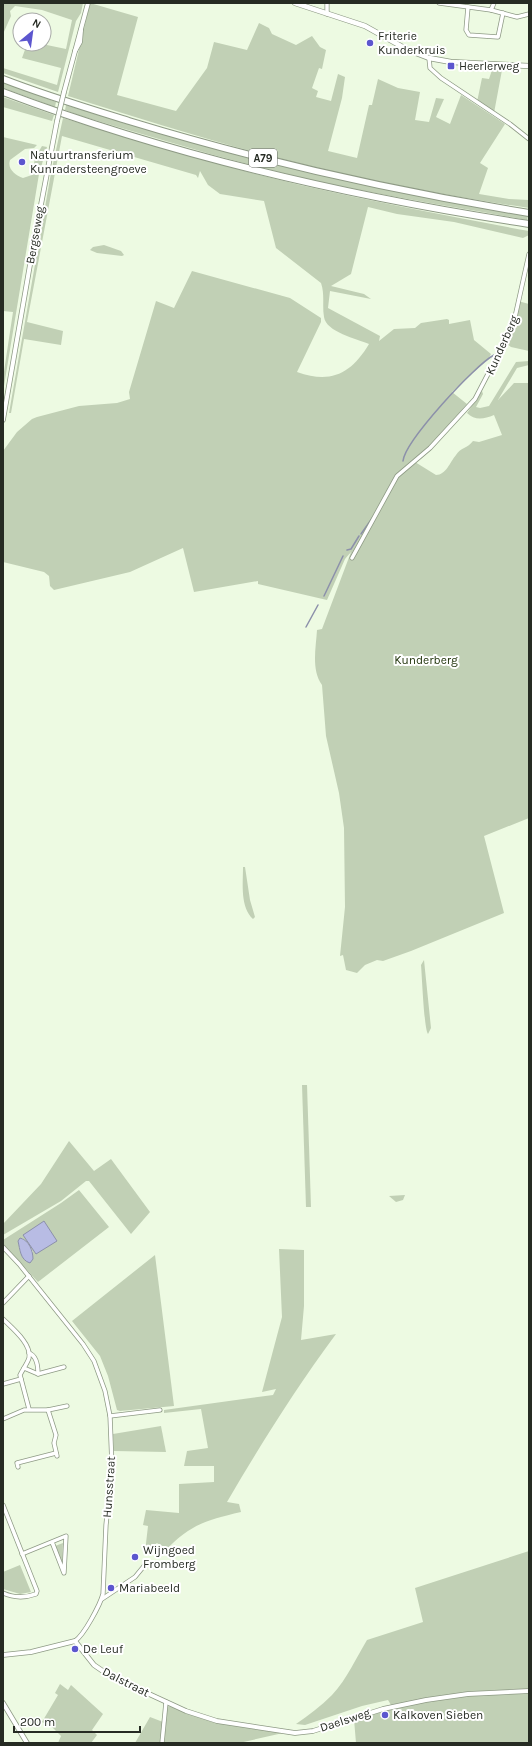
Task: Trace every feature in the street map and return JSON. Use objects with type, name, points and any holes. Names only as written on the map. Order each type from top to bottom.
[{"type":"highway","name":"A79","points":[[3,79],[90,109],[231,150],[367,182],[529,213]]},
{"type":"highway","name":"A79","points":[[3,92],[55,111],[149,140],[286,177],[424,206],[528,224]]},
{"type":"main road","points":[[295,3],[369,28],[405,49],[429,58],[450,62],[529,66]]},
{"type":"street","name":"Bergseweg","points":[[3,420],[34,236],[57,120],[88,3]]},
{"type":"street","points":[[327,3],[327,14]]},
{"type":"street","points":[[441,3],[491,10],[516,18],[529,16]]},
{"type":"street","points":[[491,10],[492,4]]},
{"type":"street","points":[[468,7],[466,30],[469,35],[498,37],[503,13]]},
{"type":"street","points":[[429,58],[430,68],[441,78],[510,124],[529,139]]},
{"type":"street","name":"Kunderberg","points":[[352,558],[397,476],[430,448],[475,399],[512,329],[529,254]]},
{"type":"street","name":"Hunsstraat","points":[[3,1247],[30,1276],[89,1353],[104,1386],[110,1416],[112,1473],[107,1517],[102,1599],[80,1637],[75,1642]]},
{"type":"street","points":[[3,1303],[30,1276]]},
{"type":"street","points":[[3,1320],[22,1339],[29,1353],[29,1360],[24,1368],[21,1379],[28,1409]]},
{"type":"street","points":[[29,1353],[33,1354],[36,1359],[38,1374]]},
{"type":"street","points":[[24,1368],[38,1374],[64,1368]]},
{"type":"street","points":[[3,1384],[21,1379]]},
{"type":"street","points":[[3,1419],[19,1411],[28,1409],[48,1410],[67,1406]]},
{"type":"street","points":[[18,1467],[17,1464],[57,1454],[54,1443],[56,1435],[48,1410]]},
{"type":"street","points":[[110,1416],[160,1410]]},
{"type":"street","points":[[3,1505],[37,1591],[34,1595],[19,1597],[3,1593]]},
{"type":"street","points":[[22,1554],[66,1536],[64,1573],[52,1542]]},
{"type":"street","points":[[102,1599],[135,1578],[144,1566]]},
{"type":"street","points":[[3,1655],[31,1652],[75,1642]]},
{"type":"street","name":"Dalstraat","points":[[75,1642],[89,1660],[104,1673],[186,1711]]},
{"type":"street","name":"Daelsweg","points":[[186,1711],[217,1721],[301,1733],[332,1726],[383,1709],[426,1700],[470,1694],[529,1691]]},
{"type":"street","points":[[3,1702],[27,1743]]},
{"type":"street","points":[[162,1743],[166,1702]]},
{"type":"green space","points":[[3,3],[83,3],[81,13],[76,21],[58,92],[3,73],[3,68],[57,85],[61,68],[22,58],[24,52],[52,52],[52,46],[66,49],[72,20],[52,13],[52,12],[15,6],[10,11],[11,16],[3,34]]},
{"type":"green space","points":[[90,3],[138,17],[117,95],[176,111],[207,68],[214,42],[247,50],[259,23],[269,28],[272,34],[296,45],[312,36],[320,47],[326,50],[322,69],[319,68],[312,88],[318,91],[316,97],[331,101],[338,74],[345,77],[342,98],[328,151],[357,158],[369,105],[372,105],[378,79],[398,88],[420,92],[415,120],[429,122],[436,98],[444,99],[436,117],[450,124],[461,95],[505,124],[480,163],[488,168],[479,194],[509,199],[529,200],[529,208],[417,189],[276,158],[157,124],[68,96]]},
{"type":"green space","points":[[492,70],[502,70],[494,113],[477,102],[482,78],[489,79]]},
{"type":"green space","points":[[3,82],[56,102],[55,107],[3,88]]},
{"type":"green space","points":[[3,97],[54,115],[52,121],[3,107]]},
{"type":"green space","points":[[66,105],[180,139],[295,169],[469,206],[528,216],[527,220],[446,206],[365,191],[282,173],[78,115],[65,110]]},
{"type":"green space","points":[[63,118],[270,178],[414,209],[529,231],[529,235],[523,238],[454,222],[397,214],[368,207],[351,274],[331,286],[364,294],[371,299],[330,291],[328,308],[380,336],[379,341],[394,329],[415,328],[421,323],[447,319],[449,320],[449,324],[470,320],[474,340],[491,354],[489,358],[452,392],[467,404],[415,462],[436,475],[445,471],[458,453],[473,441],[479,442],[502,435],[494,415],[487,418],[476,418],[467,413],[482,391],[483,394],[476,407],[480,408],[489,406],[516,362],[529,361],[529,365],[517,368],[498,400],[514,383],[529,383],[529,818],[484,836],[504,913],[411,951],[383,961],[377,960],[365,965],[357,973],[346,970],[343,955],[340,956],[345,907],[344,828],[339,793],[326,736],[322,685],[316,672],[315,658],[317,630],[322,629],[351,552],[345,559],[327,600],[258,584],[258,581],[194,592],[183,548],[130,572],[54,590],[50,586],[49,576],[44,572],[3,562],[3,451],[17,432],[32,419],[79,406],[117,403],[130,399],[129,392],[156,301],[174,308],[192,271],[290,298],[321,318],[321,322],[297,372],[320,377],[339,374],[355,363],[369,344],[336,331],[326,322],[323,313],[323,291],[321,283],[276,248],[264,201],[220,194],[208,185],[200,171],[198,178],[196,175],[62,136],[27,322],[63,331],[61,345],[24,339],[11,413],[9,413],[51,173]]},
{"type":"green space","points":[[3,137],[37,145],[34,148],[25,149],[10,160],[9,163],[12,171],[23,178],[32,175],[35,158],[42,146],[47,147],[39,174],[4,386],[3,378],[13,312],[3,311]]},
{"type":"green space","points":[[104,245],[121,251],[124,255],[97,253],[90,250],[93,247]]},
{"type":"green space","points":[[518,301],[529,304],[529,351],[511,347],[503,341],[513,322]]},
{"type":"green space","points":[[243,867],[245,867],[250,900],[255,917],[253,919],[244,902]]},
{"type":"green space","points":[[424,960],[431,1028],[428,1034],[424,1013],[421,965]]},
{"type":"green space","points":[[302,1085],[307,1085],[311,1207],[306,1207]]},
{"type":"green space","points":[[69,1141],[94,1171],[111,1159],[150,1212],[131,1234],[89,1181],[86,1181],[61,1201],[3,1235],[3,1224],[41,1184]]},
{"type":"green space","points":[[79,1190],[109,1227],[38,1282],[3,1244],[3,1240]],"holes":[[[22,1238],[27,1242],[33,1252],[20,1252],[19,1242]]]},
{"type":"green space","points":[[405,1195],[403,1200],[396,1202],[389,1196]]},
{"type":"green space","points":[[279,1249],[304,1250],[304,1306],[301,1340],[336,1334],[279,1416],[227,1502],[239,1504],[241,1512],[200,1524],[183,1534],[166,1550],[157,1543],[145,1552],[148,1526],[143,1525],[146,1510],[179,1513],[179,1484],[214,1482],[214,1466],[184,1466],[187,1451],[208,1448],[201,1409],[164,1413],[164,1410],[273,1395],[276,1389],[262,1392],[282,1317]]},
{"type":"green space","points":[[155,1255],[174,1406],[120,1411],[117,1410],[108,1376],[100,1356],[72,1321]]},
{"type":"green space","points":[[161,1426],[166,1452],[114,1451],[113,1434]]},
{"type":"green space","points":[[63,1543],[62,1560],[61,1560],[55,1546]]},
{"type":"green space","points":[[529,1551],[529,1689],[488,1691],[488,1695],[529,1692],[529,1743],[356,1743],[354,1719],[401,1703],[391,1705],[388,1700],[362,1706],[305,1725],[296,1724],[332,1695],[347,1675],[367,1640],[423,1622],[415,1588]]},
{"type":"green space","points":[[20,1565],[31,1592],[20,1594],[3,1589],[3,1572]]},
{"type":"green space","points":[[60,1684],[68,1690],[71,1685],[103,1714],[92,1730],[97,1735],[91,1743],[58,1743],[61,1736],[53,1728],[42,1722],[58,1695],[55,1693]]},
{"type":"green space","points":[[167,1706],[175,1707],[212,1722],[283,1733],[239,1743],[164,1743]]},
{"type":"green space","points":[[150,1717],[163,1722],[161,1743],[135,1743]]},
{"type":"water","points":[[44,1221],[57,1241],[36,1254],[23,1235]]},
{"type":"water","points":[[20,1238],[28,1243],[31,1249],[33,1259],[30,1263],[22,1257],[18,1241]]},
{"type":"waterway","points":[[403,461],[415,437],[442,404],[472,373],[494,355]]},
{"type":"waterway","points":[[361,534],[373,517]]},
{"type":"waterway","points":[[347,550],[351,549],[359,536]]},
{"type":"waterway","points":[[324,596],[343,556]]},
{"type":"waterway","points":[[306,627],[318,605]]},
{"type":"place","name":"Friterie Kunderkruis","points":[[370,43]]},
{"type":"place","name":"Heerlerweg","points":[[451,66]]},
{"type":"place","name":"Natuurtransferium Kunradersteengroeve","points":[[22,162]]},
{"type":"place","name":"Wijngoed Fromberg","points":[[135,1557]]},
{"type":"place","name":"Mariabeeld","points":[[111,1588]]},
{"type":"place","name":"De Leuf","points":[[75,1649]]},
{"type":"place","name":"Kalkoven Sieben","points":[[385,1715]]}]
